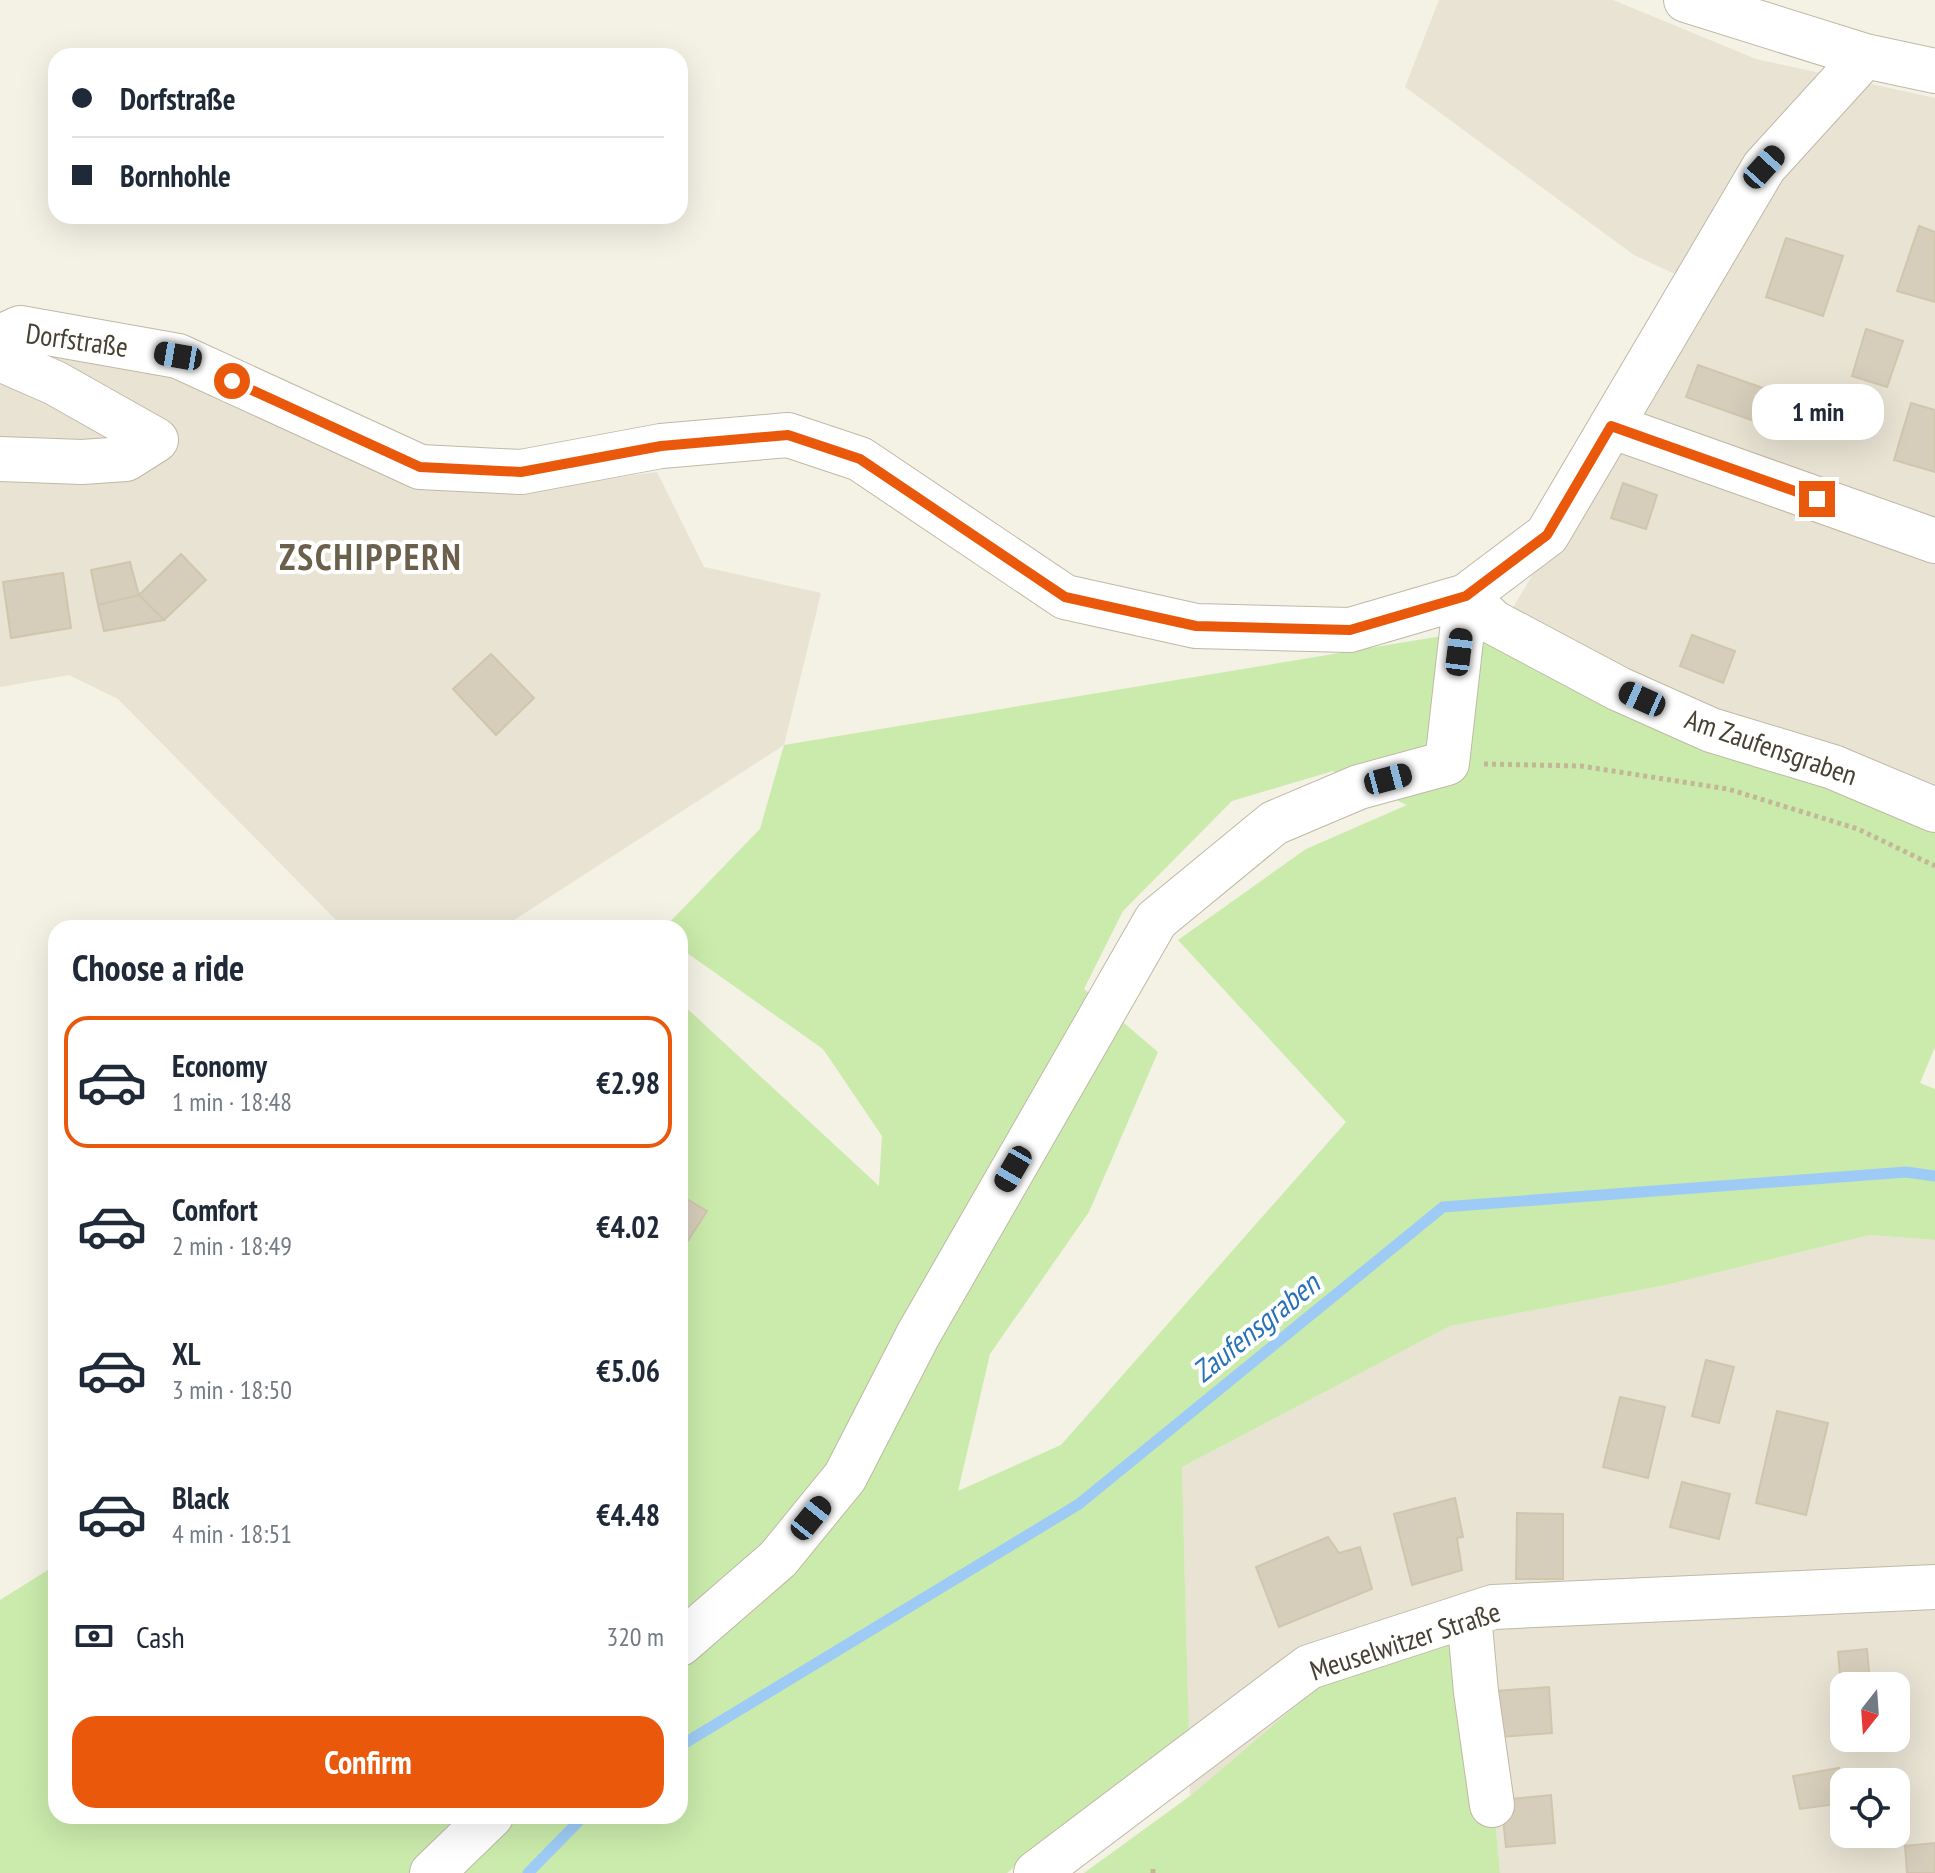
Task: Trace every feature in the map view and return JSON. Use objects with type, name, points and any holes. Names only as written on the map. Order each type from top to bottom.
[{"type":"street","points":[[1686,0],[1865,56],[1935,71]]},
{"type":"street","points":[[688,1637],[778,1559],[845,1477],[918,1335],[1156,920],[1274,823],[1359,787],[1447,763],[1466,596],[1547,535],[1764,167],[1865,56]]},
{"type":"street","name":"Dorfstraße","points":[[0,337],[20,328],[178,356],[420,467],[521,472],[661,446],[788,435],[860,459],[1065,597],[1196,626],[1350,630],[1466,596]]},
{"type":"street","name":"Dorfstraße","points":[[0,359],[55,383],[156,440],[126,459],[82,462],[0,459]]},
{"type":"street","points":[[1611,426],[1935,541]]},
{"type":"street","name":"Am Zaufensgraben","points":[[1466,596],[1493,622],[1619,689],[1711,730],[1833,767],[1935,810]]},
{"type":"street","name":"Meuselwitzer Straße","points":[[1036,1873],[1309,1667],[1493,1607],[1935,1587]]},
{"type":"street","points":[[1469,1615],[1492,1805]]},
{"type":"street","points":[[432,1873],[483,1824]]},
{"type":"path","points":[[1447,763],[1581,766],[1728,789],[1858,829],[1935,866]]},
{"type":"path","points":[[1153,1865],[1153,1873]]},
{"type":"shaded area","points":[[1439,0],[1613,0],[1756,59],[1935,98],[1935,790],[1657,695],[1518,624],[1514,606],[1705,288],[1634,255],[1405,87]]},
{"type":"shaded area","points":[[0,311],[34,351],[175,375],[535,489],[657,472],[704,567],[821,593],[784,745],[514,920],[336,920],[118,699],[69,675],[0,687]]},
{"type":"shaded area","points":[[1870,1235],[1935,1240],[1935,1873],[1500,1873],[1478,1632],[1330,1677],[1190,1796],[1182,1467],[1450,1326],[1666,1285]]},
{"type":"green space","points":[[1472,631],[1891,805],[1935,828],[1935,1047],[1920,1083],[1935,1089],[1935,1240],[1870,1235],[1666,1285],[1450,1326],[1182,1467],[1189,1741],[1059,1832],[1007,1873],[0,1873],[0,1600],[48,1570],[48,1824],[688,1824],[688,1009],[879,1186],[882,1136],[823,1049],[688,954],[688,920],[672,920],[760,829],[784,745]],"holes":[[[1333,771],[1407,805],[1306,849],[1178,940],[1346,1122],[1061,1445],[958,1491],[990,1354],[1089,1212],[1158,1052],[1084,989],[1123,911],[1232,801]]]},
{"type":"green space","points":[[1478,1632],[1500,1873],[1084,1873],[1190,1796],[1330,1677]]},
{"type":"building","points":[[1919,226],[1935,232],[1935,302],[1897,291]]},
{"type":"building","points":[[1786,238],[1843,256],[1823,316],[1766,297]]},
{"type":"building","points":[[1866,329],[1903,341],[1887,387],[1852,376]]},
{"type":"building","points":[[1698,365],[1788,397],[1777,429],[1686,397]]},
{"type":"building","points":[[1911,403],[1935,410],[1935,472],[1894,460]]},
{"type":"building","points":[[1623,483],[1657,495],[1646,529],[1611,518]]},
{"type":"building","points":[[181,554],[206,580],[164,620],[139,595]]},
{"type":"building","points":[[130,562],[139,595],[98,605],[91,570]]},
{"type":"building","points":[[63,573],[71,628],[11,638],[3,582]]},
{"type":"building","points":[[139,595],[164,620],[104,631],[98,605]]},
{"type":"building","points":[[1692,635],[1735,651],[1723,683],[1680,666]]},
{"type":"building","points":[[491,654],[534,698],[496,735],[453,689]]},
{"type":"building","points":[[688,1200],[707,1211],[688,1240]]},
{"type":"building","points":[[1706,1360],[1734,1367],[1719,1423],[1692,1416]]},
{"type":"building","points":[[1620,1397],[1665,1407],[1648,1478],[1603,1467]]},
{"type":"building","points":[[1777,1411],[1828,1423],[1806,1515],[1756,1503]]},
{"type":"building","points":[[1682,1482],[1730,1494],[1719,1539],[1670,1527]]},
{"type":"building","points":[[1455,1498],[1463,1537],[1457,1538],[1462,1570],[1412,1585],[1394,1514]]},
{"type":"building","points":[[1517,1513],[1563,1514],[1563,1579],[1516,1579]]},
{"type":"building","points":[[1328,1537],[1339,1553],[1360,1547],[1372,1589],[1279,1627],[1256,1567]]},
{"type":"building","points":[[1867,1649],[1869,1672],[1840,1672],[1838,1652]]},
{"type":"building","points":[[1549,1687],[1552,1733],[1499,1737],[1496,1691]]},
{"type":"building","points":[[1830,1770],[1830,1805],[1800,1809],[1793,1776]]},
{"type":"building","points":[[1551,1795],[1555,1843],[1506,1847],[1501,1800]]},
{"type":"building","points":[[1935,1843],[1935,1873],[1907,1873],[1905,1848]]},
{"type":"waterway","name":"Zaufensgraben","points":[[688,1741],[1079,1504],[1443,1207],[1906,1172],[1935,1176]]},
{"type":"waterway","name":"Zaufensgraben","points":[[528,1873],[576,1824]]},
{"type":"district","name":"ZSCHIPPERN","points":[[371,557]]},
{"type":"route","points":[[232,381],[420,467],[521,472],[661,446],[788,435],[860,459],[1065,597],[1196,626],[1350,630],[1466,596],[1547,535],[1611,426],[1817,499]]}]
